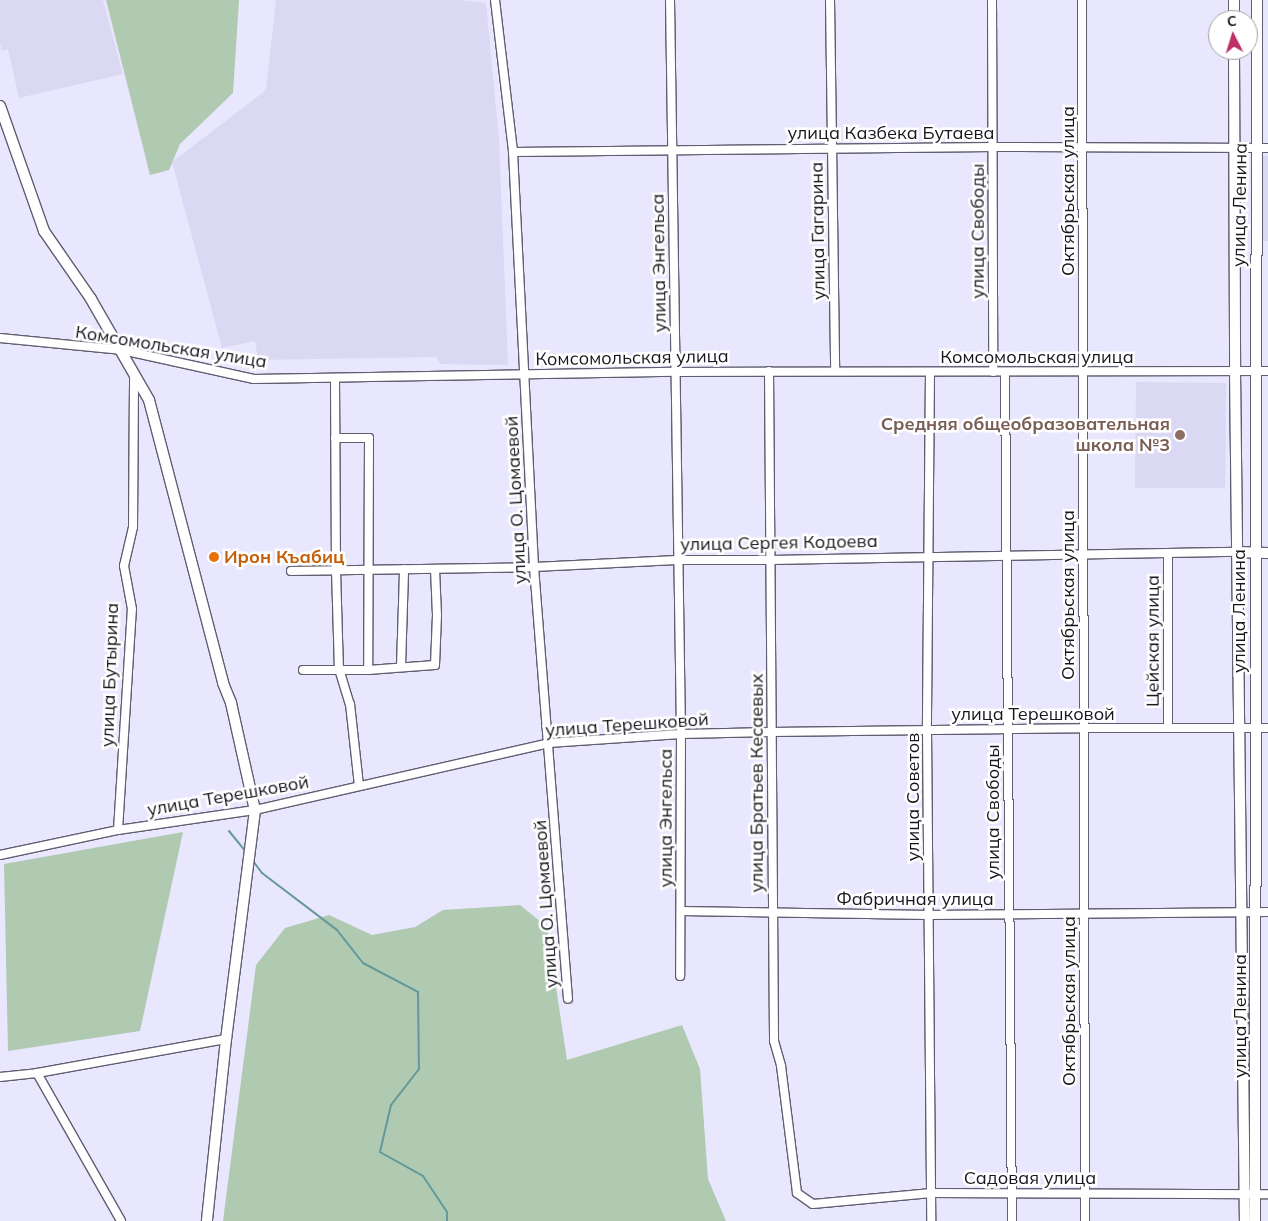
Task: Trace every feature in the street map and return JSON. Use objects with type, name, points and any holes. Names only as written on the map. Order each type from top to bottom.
[{"type":"street","name":"улица О. Цомаевой","points":[[495,0],[514,152],[534,567],[568,999]]},
{"type":"street","name":"улица Энгельса","points":[[670,0],[681,734],[680,976]]},
{"type":"street","name":"улица Гагарина","points":[[830,0],[835,371]]},
{"type":"street","name":"улица Свободы","points":[[992,0],[993,372]]},
{"type":"street","name":"Октябрьская улица","points":[[1082,0],[1086,1221]]},
{"type":"street","name":"улица Ленина","points":[[1255,1221],[1256,552],[1254,371],[1263,148],[1257,0]]},
{"type":"street","name":"улица Ленина","points":[[1234,60],[1235,371],[1244,1221]]},
{"type":"street","points":[[0,106],[44,231],[122,350],[149,400],[224,683],[231,703],[255,810],[226,1039],[208,1221]]},
{"type":"street","name":"улица Казбека Бутаева","points":[[514,152],[993,147],[1263,148]]},
{"type":"street","name":"Комсомольская улица","points":[[0,338],[122,350],[254,379],[769,371],[1268,371]]},
{"type":"street","name":"улица Братьев Кесаевых","points":[[769,371],[772,560],[771,732],[774,1041],[780,1066],[797,1193]]},
{"type":"street","name":"улица Советов","points":[[930,372],[927,730],[931,1221]]},
{"type":"street","name":"улица Свободы","points":[[1005,372],[1005,556],[1012,1221]]},
{"type":"street","name":"улица Бутырина","points":[[118,830],[132,609],[124,566],[133,527],[134,373]]},
{"type":"street","points":[[335,379],[336,570],[340,669],[350,704],[359,786]]},
{"type":"street","points":[[335,438],[368,438],[368,670]]},
{"type":"street","name":"улица Сергея Кодоева","points":[[291,571],[534,567],[677,560],[1268,552]]},
{"type":"street","name":"Цейская улица","points":[[1168,553],[1168,728]]},
{"type":"street","points":[[303,670],[368,670],[435,665],[437,615],[435,568]]},
{"type":"street","points":[[401,667],[404,569]]},
{"type":"street","name":"улица Терешковой","points":[[0,855],[118,830],[255,810],[549,743],[681,734],[771,732],[1268,728]]},
{"type":"street","name":"Фабричная улица","points":[[681,911],[929,915],[1268,912]]},
{"type":"street","points":[[0,1077],[226,1039]]},
{"type":"street","points":[[37,1072],[121,1221]]},
{"type":"street","name":"Садовая улица","points":[[797,1193],[812,1204],[931,1193],[1268,1194]]},
{"type":"shaded area","points":[[0,0],[103,0],[123,74],[19,98],[8,49],[2,51],[0,43]]},
{"type":"shaded area","points":[[276,0],[460,0],[486,3],[499,139],[508,365],[440,364],[436,357],[258,360],[255,341],[222,348],[172,162],[266,90]]},
{"type":"shaded area","points":[[1259,156],[1268,156],[1268,241],[1259,241]]},
{"type":"shaded area","name":"Средняя общеобразовательная школа №3","points":[[1136,382],[1226,383],[1225,488],[1135,488]]},
{"type":"green space","points":[[106,0],[239,0],[233,93],[180,144],[169,170],[150,175]]},
{"type":"green space","points":[[183,832],[140,1031],[8,1051],[4,864]]},
{"type":"green space","points":[[520,905],[547,927],[567,1060],[682,1025],[700,1069],[708,1179],[726,1221],[223,1221],[256,965],[285,928],[329,915],[372,935],[415,927],[443,910]]},
{"type":"waterway","points":[[229,831],[245,851]]},
{"type":"waterway","points":[[253,861],[262,873],[337,930],[363,963],[418,992],[419,1069],[391,1105],[380,1152],[423,1176],[447,1212],[447,1221]]},
{"type":"place","name":"Средняя общеобразовательная школа №3","points":[[1180,435]]},
{"type":"place","name":"Ирон Къабиц","points":[[214,557]]}]
